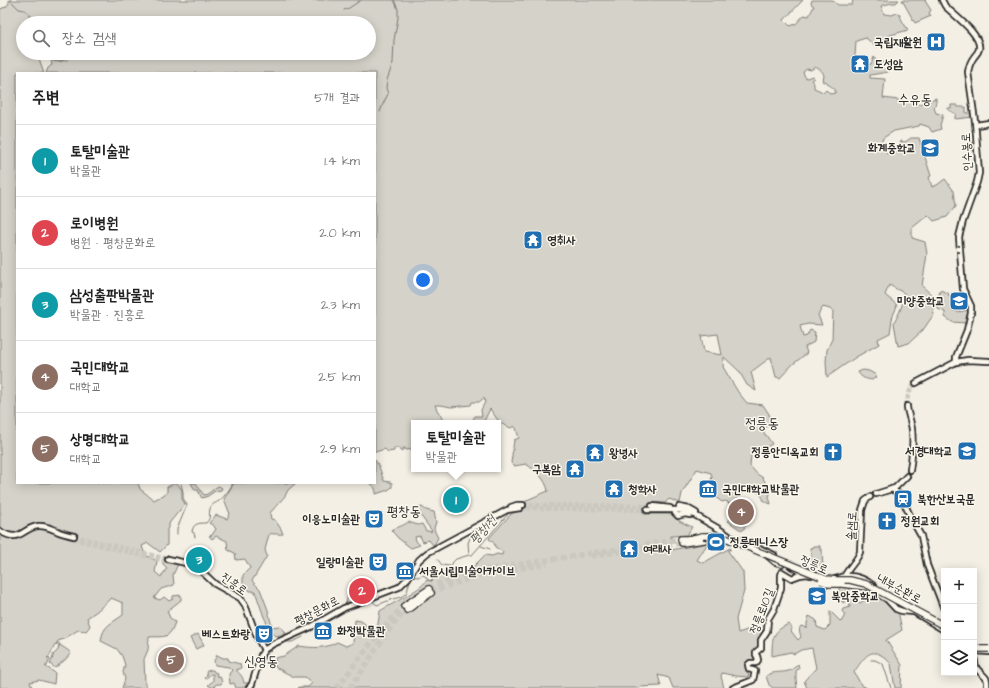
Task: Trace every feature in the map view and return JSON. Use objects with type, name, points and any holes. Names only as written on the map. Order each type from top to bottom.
[{"type":"highway","name":"내부순환로","points":[[703,538],[720,536],[728,538],[802,571]]},
{"type":"highway","name":"내부순환로","points":[[682,541],[689,538],[719,539],[731,542],[802,571],[826,579],[850,580],[866,584],[941,625]]},
{"type":"highway","points":[[740,540],[778,563],[802,571],[829,578],[863,580],[889,599]]},
{"type":"highway","points":[[758,550],[772,554],[826,583],[843,580],[868,587],[889,599]]},
{"type":"highway","points":[[405,608],[430,591]]},
{"type":"highway","points":[[977,648],[989,650]]},
{"type":"main road","name":"인수봉로","points":[[942,0],[945,6],[974,33],[979,43],[979,50],[971,62],[968,72],[976,125],[980,173],[959,235],[963,289],[971,306],[972,313],[956,360]]},
{"type":"main road","points":[[976,125],[989,123]]},
{"type":"main road","points":[[959,235],[962,271],[961,276]]},
{"type":"main road","points":[[916,383],[956,360],[989,361]]},
{"type":"main road","points":[[907,406],[912,424],[910,470]]},
{"type":"main road","points":[[876,494],[892,489],[907,476]]},
{"type":"main road","points":[[892,489],[901,496],[921,536],[927,565],[942,604]]},
{"type":"main road","name":"솔샘로","points":[[843,580],[860,552],[862,510],[865,502],[870,497]]},
{"type":"main road","name":"평창문화로","points":[[264,650],[279,640],[311,627],[344,608],[399,587],[406,581],[424,554],[499,514],[500,512],[517,505],[522,507]]},
{"type":"main road","name":"정릉로","points":[[652,506],[684,510],[719,528],[744,546],[758,550]]},
{"type":"main road","points":[[679,507],[689,509],[696,513],[698,517]]},
{"type":"main road","name":"정릉로","points":[[647,510],[681,510],[689,512],[710,522],[758,550],[828,582],[834,583],[853,576],[867,581],[898,608],[917,612],[941,625]]},
{"type":"main road","points":[[674,513],[678,516],[685,514],[698,517]]},
{"type":"main road","points":[[0,531],[8,536],[17,536],[33,527],[44,526],[74,538]]},
{"type":"main road","name":"진흥로","points":[[167,560],[194,563],[215,584],[236,596],[243,602],[257,637],[264,650]]},
{"type":"main road","points":[[802,571],[817,578]]},
{"type":"main road","name":"정릉로10길","points":[[732,688],[753,680],[754,671],[749,668],[748,665],[750,663],[758,662],[756,652],[761,648],[761,640],[767,631],[768,619],[782,588],[782,572],[789,576],[802,571]]},
{"type":"main road","name":"정릉로","points":[[889,599],[896,610],[912,612],[941,625]]},
{"type":"main road","points":[[257,637],[259,641],[267,644],[279,640]]},
{"type":"main road","points":[[257,637],[259,662]]},
{"type":"main road","points":[[249,688],[252,684],[261,654],[264,650]]},
{"type":"main road","points":[[977,650],[982,652]]},
{"type":"main road","points":[[977,654],[989,650]]},
{"type":"main road","points":[[977,669],[987,679],[987,688]]},
{"type":"shaded area","points":[[9,0],[803,0],[784,20],[790,26],[796,24],[804,15],[809,16],[814,6],[811,4],[812,0],[832,0],[838,5],[852,5],[853,0],[899,0],[896,3],[881,6],[884,14],[892,15],[897,13],[900,15],[908,30],[885,37],[876,47],[866,38],[856,41],[854,70],[867,71],[866,65],[871,64],[874,57],[878,64],[882,61],[887,67],[888,72],[870,75],[870,78],[885,79],[883,98],[914,102],[915,106],[936,98],[934,108],[936,113],[943,115],[940,125],[941,129],[932,132],[929,127],[920,124],[919,126],[894,131],[883,138],[880,147],[887,154],[898,152],[901,141],[905,142],[911,138],[919,138],[931,176],[929,177],[932,187],[945,179],[954,191],[956,206],[947,217],[934,221],[928,215],[912,228],[912,238],[925,242],[927,254],[922,286],[935,298],[933,310],[934,314],[923,330],[909,343],[898,346],[894,323],[901,308],[904,293],[889,285],[885,295],[897,305],[892,319],[890,333],[878,339],[879,344],[856,357],[827,377],[826,361],[827,350],[832,339],[833,310],[823,307],[818,315],[822,325],[808,324],[800,326],[803,337],[807,336],[810,330],[815,332],[814,342],[805,347],[807,353],[792,365],[780,378],[776,377],[771,357],[751,372],[756,391],[747,385],[739,371],[724,357],[723,367],[738,392],[747,403],[763,405],[769,414],[772,424],[764,428],[764,434],[772,444],[751,455],[750,466],[763,478],[771,491],[769,497],[771,504],[764,501],[759,493],[751,491],[745,491],[734,502],[728,504],[728,502],[725,501],[722,502],[710,493],[709,486],[712,477],[711,473],[697,469],[682,493],[680,503],[669,499],[665,503],[655,502],[650,504],[642,510],[644,514],[672,514],[679,521],[692,527],[687,535],[671,536],[671,550],[708,543],[697,560],[703,563],[730,548],[731,549],[728,551],[743,572],[744,591],[736,619],[738,633],[753,628],[765,631],[760,647],[753,653],[756,661],[747,664],[751,671],[749,672],[748,677],[722,673],[721,676],[724,688],[673,688],[669,678],[658,675],[661,686],[639,687],[640,688],[298,688],[308,687],[312,683],[305,677],[294,677],[275,667],[275,658],[284,656],[299,646],[324,647],[337,642],[346,646],[353,643],[355,620],[361,621],[365,624],[366,628],[377,630],[380,611],[419,588],[427,580],[432,581],[435,575],[439,576],[445,572],[464,573],[472,568],[485,555],[502,555],[503,552],[495,547],[494,543],[489,539],[490,537],[511,514],[523,508],[527,500],[548,491],[547,487],[540,476],[526,464],[514,466],[511,463],[514,440],[519,438],[514,426],[511,428],[501,423],[501,420],[498,420],[490,409],[484,420],[473,420],[475,416],[482,416],[481,410],[485,402],[484,398],[479,402],[472,402],[471,405],[451,407],[435,405],[442,420],[411,420],[411,449],[406,450],[403,448],[404,450],[401,451],[400,448],[394,448],[394,451],[388,452],[385,449],[376,452],[376,72],[46,72],[48,68],[52,65],[51,60],[56,62],[67,60],[376,60],[376,16],[16,16],[16,60],[39,60],[44,72],[16,72],[16,484],[138,484],[140,489],[154,500],[167,493],[167,487],[173,484],[178,484],[182,490],[182,499],[185,504],[170,522],[167,530],[167,545],[160,552],[148,543],[142,546],[145,555],[157,561],[155,572],[161,577],[167,568],[163,564],[163,559],[168,554],[167,562],[178,564],[173,575],[174,585],[161,589],[154,598],[160,600],[164,597],[169,601],[173,599],[173,596],[181,595],[181,600],[167,611],[170,618],[175,622],[171,632],[163,637],[149,637],[148,650],[144,659],[146,688],[122,688],[125,679],[123,672],[125,665],[122,656],[117,649],[101,641],[106,628],[123,615],[123,603],[111,598],[87,618],[90,626],[86,631],[78,630],[58,641],[56,644],[60,644],[59,646],[55,645],[47,658],[50,659],[47,666],[45,666],[55,673],[54,684],[39,680],[30,682],[32,688],[0,688],[0,534],[11,538],[18,538],[35,529],[41,528],[54,531],[76,541],[78,534],[45,523],[33,524],[18,532],[7,531],[0,527],[0,9],[6,7]],"holes":[[[815,67],[820,69],[824,75],[822,79],[823,82],[826,81],[834,89],[835,93],[831,94],[826,90],[823,93],[814,88],[814,84],[811,80],[814,78],[812,76],[807,78],[805,77],[803,72],[807,69],[811,70]],[[718,334],[722,355],[704,352],[701,336]]]},
{"type":"shaded area","points":[[902,0],[926,0],[925,1],[931,10],[929,13],[931,16],[915,23]]},
{"type":"shaded area","points":[[951,105],[966,107],[966,113],[970,113],[973,117],[955,119],[956,114],[948,110],[948,108],[951,108]]},
{"type":"shaded area","points":[[940,290],[948,293],[952,298],[951,303],[953,310],[958,312],[968,310],[968,318],[966,323],[952,322],[945,317],[945,312],[938,309],[937,305]]},
{"type":"shaded area","points":[[863,370],[869,371],[876,375],[876,377],[872,380],[864,378],[858,372]]},
{"type":"shaded area","points":[[376,461],[384,481],[392,483],[392,487],[376,494],[372,484],[376,484]]},
{"type":"shaded area","points":[[192,484],[197,484],[204,495],[219,486],[222,488],[221,490],[215,491],[202,498],[198,490],[195,490]]},
{"type":"shaded area","points":[[233,484],[295,484],[288,490],[285,496],[270,513],[271,519],[275,520],[283,534],[269,534],[265,550],[267,556],[252,581],[260,589],[268,610],[272,627],[279,626],[286,634],[275,636],[268,630],[255,591],[250,591],[243,583],[243,575],[250,568],[245,559],[236,560],[235,553],[228,550],[227,541],[216,536],[212,539],[209,536],[212,535],[216,529],[209,523],[216,515],[227,519],[230,514],[224,499]]},
{"type":"shaded area","points":[[422,507],[426,510],[434,512],[436,522],[434,528],[438,538],[433,545],[429,540],[423,542],[420,536],[415,537],[416,541],[420,545],[411,548],[398,538],[391,530],[408,522],[418,525],[422,524],[426,531],[432,531],[418,512],[418,508]]},
{"type":"shaded area","points":[[733,514],[747,524],[742,531],[728,521]]},
{"type":"shaded area","points":[[813,546],[820,546],[820,550],[822,550],[823,568],[815,568],[812,566],[810,548]]},
{"type":"shaded area","points":[[850,583],[850,596],[856,601],[860,603],[868,598],[873,591],[898,611],[902,630],[886,640],[902,665],[901,688],[895,688],[891,664],[884,657],[876,653],[869,654],[865,657],[854,672],[861,685],[867,688],[807,688],[804,681],[816,668],[812,648],[801,650],[794,654],[791,652],[772,656],[774,636],[779,630],[789,624],[792,628],[791,631],[798,640],[801,637],[800,627],[807,628],[809,616],[816,620],[817,627],[825,630],[830,625],[830,611],[841,622],[845,615],[842,611],[843,609],[850,607],[848,593],[844,594],[844,603],[836,600],[839,587]]},
{"type":"shaded area","points":[[198,634],[204,645],[196,649],[190,638]]},
{"type":"shaded area","points":[[60,645],[71,653],[55,668],[50,664],[53,655],[58,650]]},
{"type":"shaded area","points":[[217,655],[223,658],[228,658],[229,661],[240,664],[241,667],[240,669],[237,669],[237,671],[242,676],[244,683],[249,683],[248,685],[236,688],[234,683],[230,684],[229,674],[232,670],[229,667],[215,665],[214,661]]},
{"type":"shaded area","points":[[798,664],[799,668],[796,671],[797,688],[773,688],[769,685],[766,676],[772,673],[788,671],[793,669]]},
{"type":"shaded area","points":[[213,670],[217,673],[216,675],[221,678],[222,682],[221,684],[214,686],[215,688],[208,685],[213,681],[213,674],[205,679],[204,678],[207,675],[207,671]]},
{"type":"waterway","points":[[10,0],[19,9],[25,10],[30,16]]},
{"type":"waterway","points":[[344,10],[361,0]]},
{"type":"waterway","points":[[380,112],[388,94],[386,88],[387,80],[393,63],[394,40],[398,18],[398,9],[394,0]]},
{"type":"waterway","points":[[53,60],[64,60]]},
{"type":"waterway","points":[[177,534],[177,529],[187,505],[183,498],[181,484]]},
{"type":"waterway","points":[[195,537],[194,533],[192,532],[195,525],[199,523],[206,523],[210,516],[211,506],[223,497],[232,484]]},
{"type":"waterway","name":"평창1천","points":[[469,555],[472,555],[509,513]]},
{"type":"waterway","points":[[438,560],[442,565],[449,566],[456,559],[469,555],[468,543],[471,535]]},
{"type":"waterway","points":[[481,546],[490,549]]},
{"type":"waterway","points":[[371,600],[377,605],[401,597],[407,592],[412,576],[418,577],[424,575],[431,581],[434,574],[439,575],[442,572]]},
{"type":"waterway","points":[[337,609],[346,603],[348,596],[351,595]]},
{"type":"waterway","points":[[283,642],[292,642],[303,637]]},
{"type":"waterway","points":[[262,663],[267,653],[281,642]]},
{"type":"waterway","points":[[871,660],[875,660],[883,664],[891,688]]},
{"type":"tunnel","points":[[907,406],[909,393],[916,383]]},
{"type":"tunnel","points":[[523,505],[652,506]]},
{"type":"tunnel","points":[[520,508],[647,510]]},
{"type":"tunnel","points":[[74,536],[168,559]]},
{"type":"tunnel","points":[[73,539],[166,561]]},
{"type":"tunnel","points":[[429,589],[450,579],[473,572],[681,539]]},
{"type":"tunnel","points":[[591,556],[682,543]]},
{"type":"tunnel","points":[[431,593],[484,574],[547,564]]},
{"type":"tunnel","points":[[337,688],[377,636],[404,606]]},
{"type":"tunnel","points":[[350,688],[384,637],[407,610]]},
{"type":"place","name":"국립재활원","points":[[936,42]]},
{"type":"place","name":"도성암","points":[[860,64]]},
{"type":"place","name":"화계중학교","points":[[930,148]]},
{"type":"place","name":"영취사","points":[[533,240]]},
{"type":"place","name":"미양중학교","points":[[959,301]]},
{"type":"place","name":"서경대학교","points":[[967,451]]},
{"type":"place","name":"정릉안디옥교회","points":[[833,452]]},
{"type":"place","name":"왕녕사","points":[[595,453]]},
{"type":"place","name":"구복암","points":[[575,469]]},
{"type":"place","name":"청학사","points":[[614,489]]},
{"type":"place","name":"국민대학교박물관","points":[[708,489]]},
{"type":"place","name":"북한산보국문","points":[[903,499]]},
{"type":"place","name":"토탈미술관","points":[[456,500]]},
{"type":"place","name":"국민대학교","points":[[741,512]]},
{"type":"place","name":"이응노미술관","points":[[374,519]]},
{"type":"place","name":"정원교회","points":[[887,521]]},
{"type":"place","name":"정릉테니스장","points":[[716,542]]},
{"type":"place","name":"여래사","points":[[629,549]]},
{"type":"place","name":"삼성출판박물관","points":[[199,560]]},
{"type":"place","name":"일랑미술관","points":[[378,562]]},
{"type":"place","name":"서울시립미술아카이브","points":[[405,571]]},
{"type":"place","name":"로이병원","points":[[362,591]]},
{"type":"place","name":"북악중학교","points":[[817,596]]},
{"type":"place","name":"화정박물관","points":[[323,631]]},
{"type":"place","name":"베스트화랑","points":[[264,634]]},
{"type":"place","name":"상명대학교","points":[[171,660]]},
{"type":"district","name":"수유동","points":[[915,100]]},
{"type":"district","name":"정릉동","points":[[762,424]]},
{"type":"district","name":"평창동","points":[[404,512]]},
{"type":"district","name":"신영동","points":[[261,662]]}]
